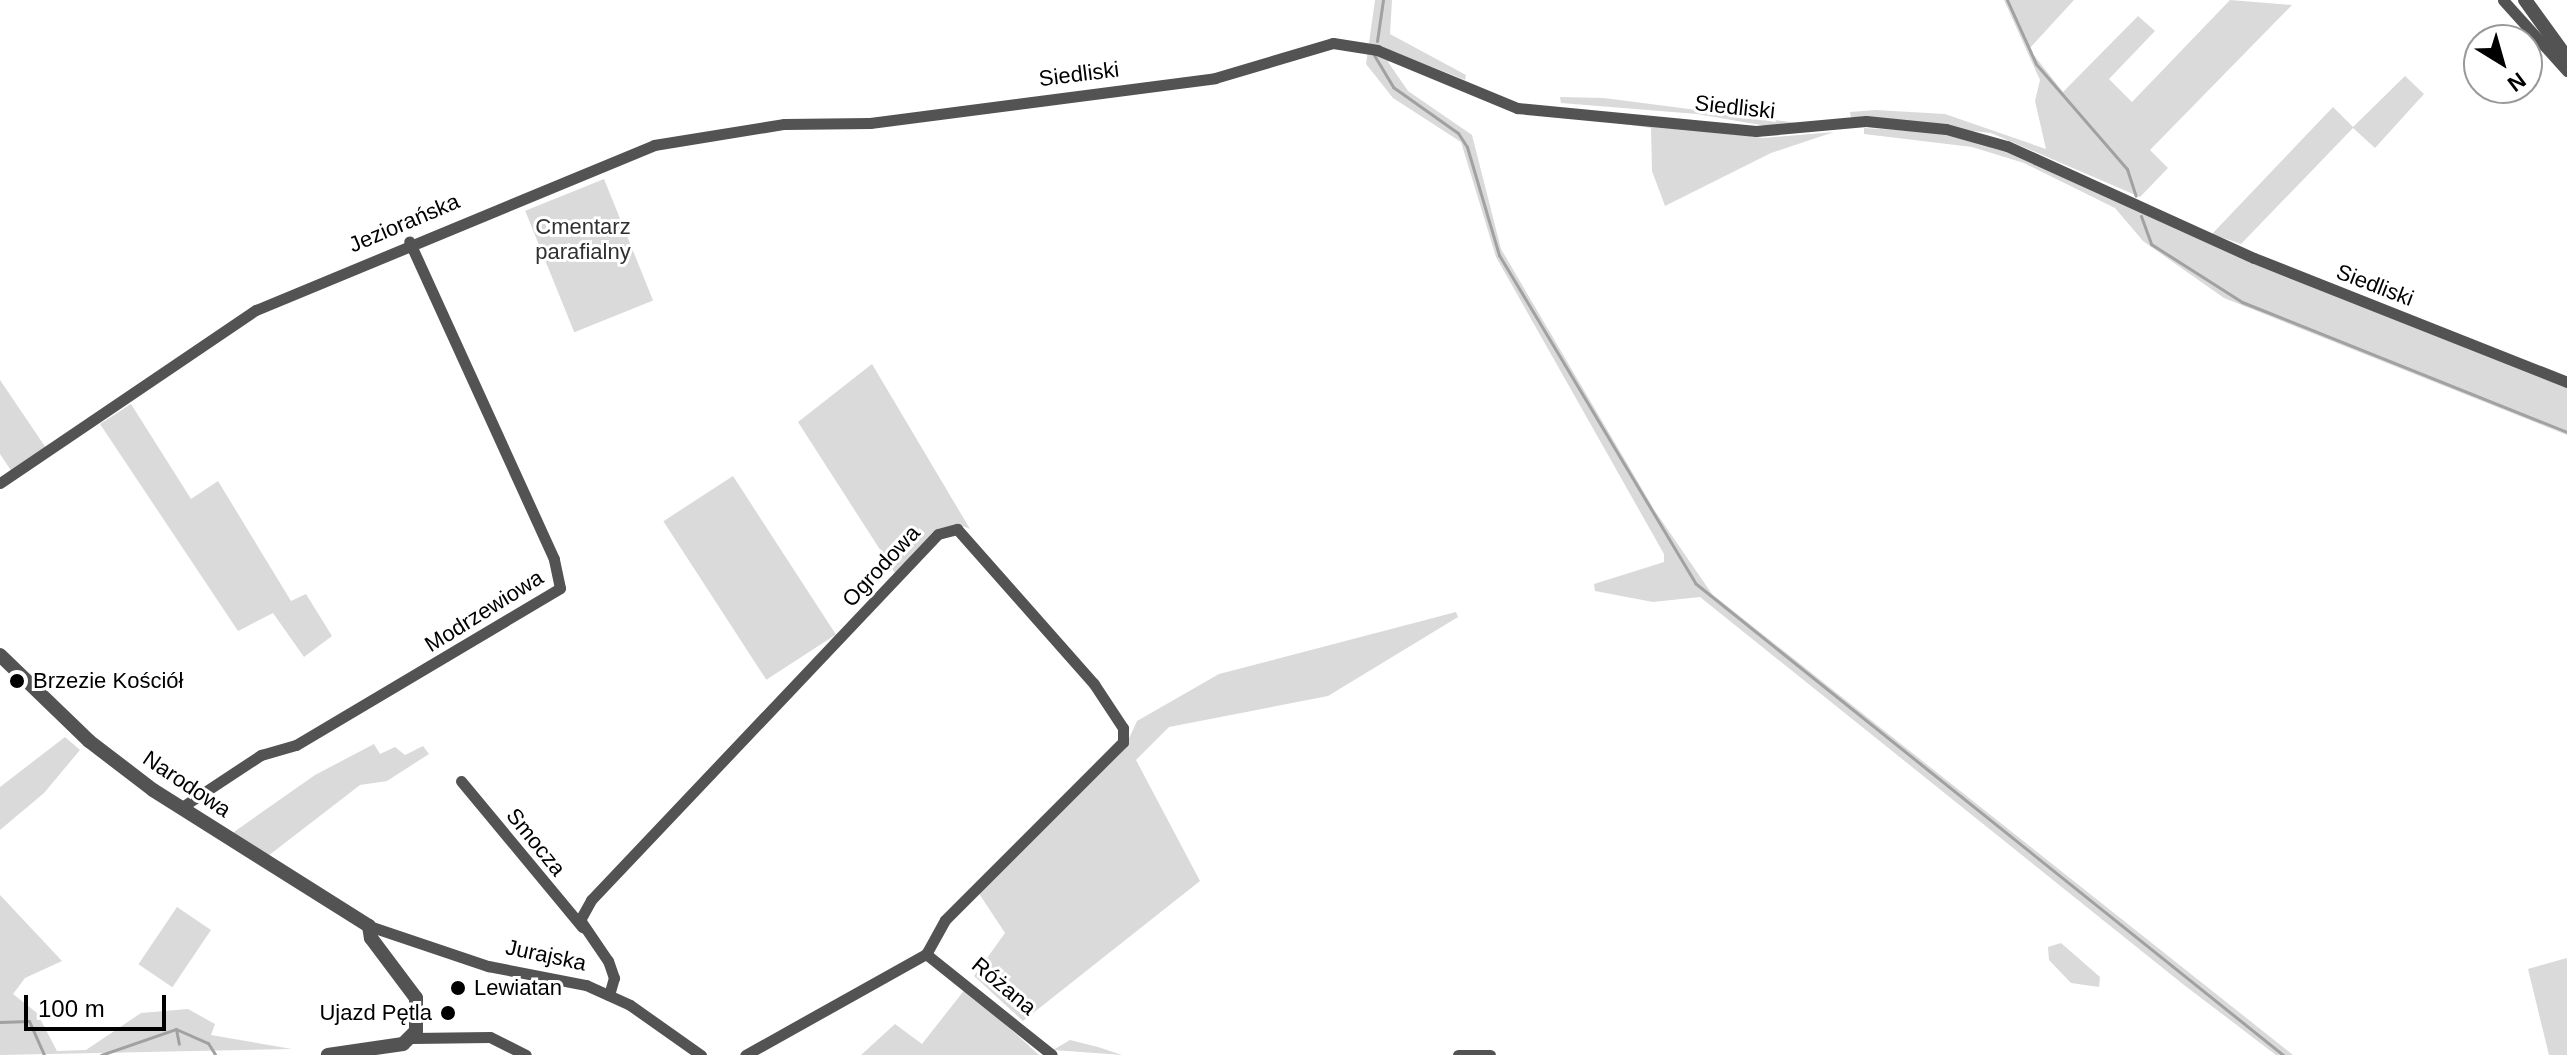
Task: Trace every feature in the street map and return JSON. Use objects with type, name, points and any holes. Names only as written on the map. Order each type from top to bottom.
[{"type":"street","points":[[2503,0],[2567,71]]},
{"type":"street","points":[[2525,0],[2567,58]]},
{"type":"street","name":"Siedliski","points":[[870,123],[1215,78],[1342,43],[1377,50],[1517,108],[1756,131],[1866,121],[1946,129],[2007,146],[2254,258],[2567,382]]},
{"type":"street","name":"Jeziorańska","points":[[0,483],[219,332],[409,241],[654,145],[784,124],[870,123]]},
{"type":"street","name":"Modrzewiowa","points":[[182,807],[261,755],[296,745],[560,588],[554,559],[409,241]]},
{"type":"street","name":"Ogrodowa","points":[[582,927],[580,915],[591,900],[938,534],[957,529],[1094,684],[1125,734],[945,920],[926,954]]},
{"type":"street","name":"Narodowa","points":[[0,655],[89,741],[182,807],[369,926]]},
{"type":"street","name":"Smocza","points":[[461,781],[582,927]]},
{"type":"street","points":[[369,926],[371,938],[416,998],[412,1038]]},
{"type":"street","name":"Jurajska","points":[[369,926],[458,957],[609,995],[701,1055]]},
{"type":"street","points":[[582,927],[608,961],[614,978],[609,995]]},
{"type":"street","points":[[745,1055],[926,954]]},
{"type":"street","name":"Różana","points":[[926,954],[1052,1055]]},
{"type":"street","points":[[328,1055],[412,1038],[490,1037],[526,1055]]},
{"type":"street","points":[[1458,1055],[1490,1055]]},
{"type":"green space","points":[[1375,0],[1392,0],[1390,34],[1466,75],[1465,80],[1395,52],[1388,62],[1408,91],[1472,135],[1501,249],[1655,511],[1712,594],[2293,1055],[2276,1055],[2184,985],[1700,597],[1653,602],[1595,591],[1594,584],[1664,562],[1664,554],[1496,257],[1461,142],[1393,98],[1366,64]]},
{"type":"green space","points":[[2004,0],[2074,0],[2029,49],[2063,92],[2138,16],[2155,31],[2109,79],[2132,102],[2230,0],[2292,5],[2150,150],[2168,168],[2140,197],[1991,133],[1851,118],[1850,112],[1876,110],[1945,114],[2046,149],[2035,101],[2040,80]]},
{"type":"green space","points":[[2405,76],[2424,94],[2375,148],[2353,128],[2241,244],[2212,234],[2333,107],[2353,127]]},
{"type":"green space","points":[[1560,97],[1604,98],[1805,124],[1778,128],[1697,114],[1561,103]]},
{"type":"green space","points":[[1610,116],[1763,138],[1834,132],[1771,153],[1665,206],[1652,171],[1651,128],[1609,122]]},
{"type":"green space","points":[[1864,128],[1931,132],[2005,148],[2246,259],[2567,387],[2567,435],[2224,298],[2143,241],[2115,208],[2024,163],[1972,147],[1864,134]]},
{"type":"green space","name":"Cmentarz parafialny","points":[[604,179],[653,300],[574,332],[525,211]]},
{"type":"green space","points":[[872,364],[970,529],[958,524],[895,573],[798,422]]},
{"type":"green space","points":[[0,380],[46,448],[12,472],[0,454]]},
{"type":"green space","points":[[131,404],[191,499],[218,481],[291,601],[306,594],[332,636],[304,657],[273,613],[238,631],[100,424]]},
{"type":"green space","points":[[733,476],[836,635],[766,680],[663,521]]},
{"type":"green space","points":[[1456,612],[1458,617],[1328,696],[1169,727],[1136,760],[1200,881],[1023,1021],[974,976],[1005,933],[978,892],[1125,747],[1137,721],[1219,674]]},
{"type":"green space","points":[[65,737],[80,750],[44,793],[0,830],[0,787]]},
{"type":"green space","points":[[374,744],[380,754],[395,747],[405,755],[423,746],[429,754],[387,781],[360,785],[268,856],[231,834],[315,775]]},
{"type":"green space","points":[[0,895],[62,961],[25,978],[13,994],[37,1013],[57,1051],[86,1050],[141,1013],[188,1009],[215,1024],[211,1035],[292,1049],[0,1055]]},
{"type":"green space","points":[[177,907],[211,930],[172,987],[138,964]]},
{"type":"green space","points":[[2061,943],[2100,977],[2099,987],[2071,983],[2049,960],[2048,947]]},
{"type":"green space","points":[[2567,958],[2567,1055],[2549,1055],[2528,969]]},
{"type":"green space","points":[[966,988],[1039,1055],[861,1055],[895,1024],[922,1044]]},
{"type":"green space","points":[[1070,1040],[1098,1047],[1122,1055],[1053,1050]]},
{"type":"waterway","points":[[1377,41],[1383,0]]},
{"type":"waterway","points":[[2007,0],[2036,64],[2127,169],[2136,196]]},
{"type":"waterway","points":[[1374,55],[1393,87],[1458,133],[1467,147],[1499,255],[1695,583],[2283,1055]]},
{"type":"waterway","points":[[2141,216],[2151,244],[2242,302],[2567,432]]},
{"type":"waterway","points":[[0,1022],[29,1021],[44,1055]]},
{"type":"waterway","points":[[176,1029],[179,1044]]},
{"type":"waterway","points":[[101,1055],[176,1029],[208,1043],[215,1054]]},
{"type":"place","name":"Brzezie Kościół","points":[[17,681]]},
{"type":"place","name":"Lewiatan","points":[[458,988]]},
{"type":"place","name":"Ujazd Pętla","points":[[448,1013]]}]
